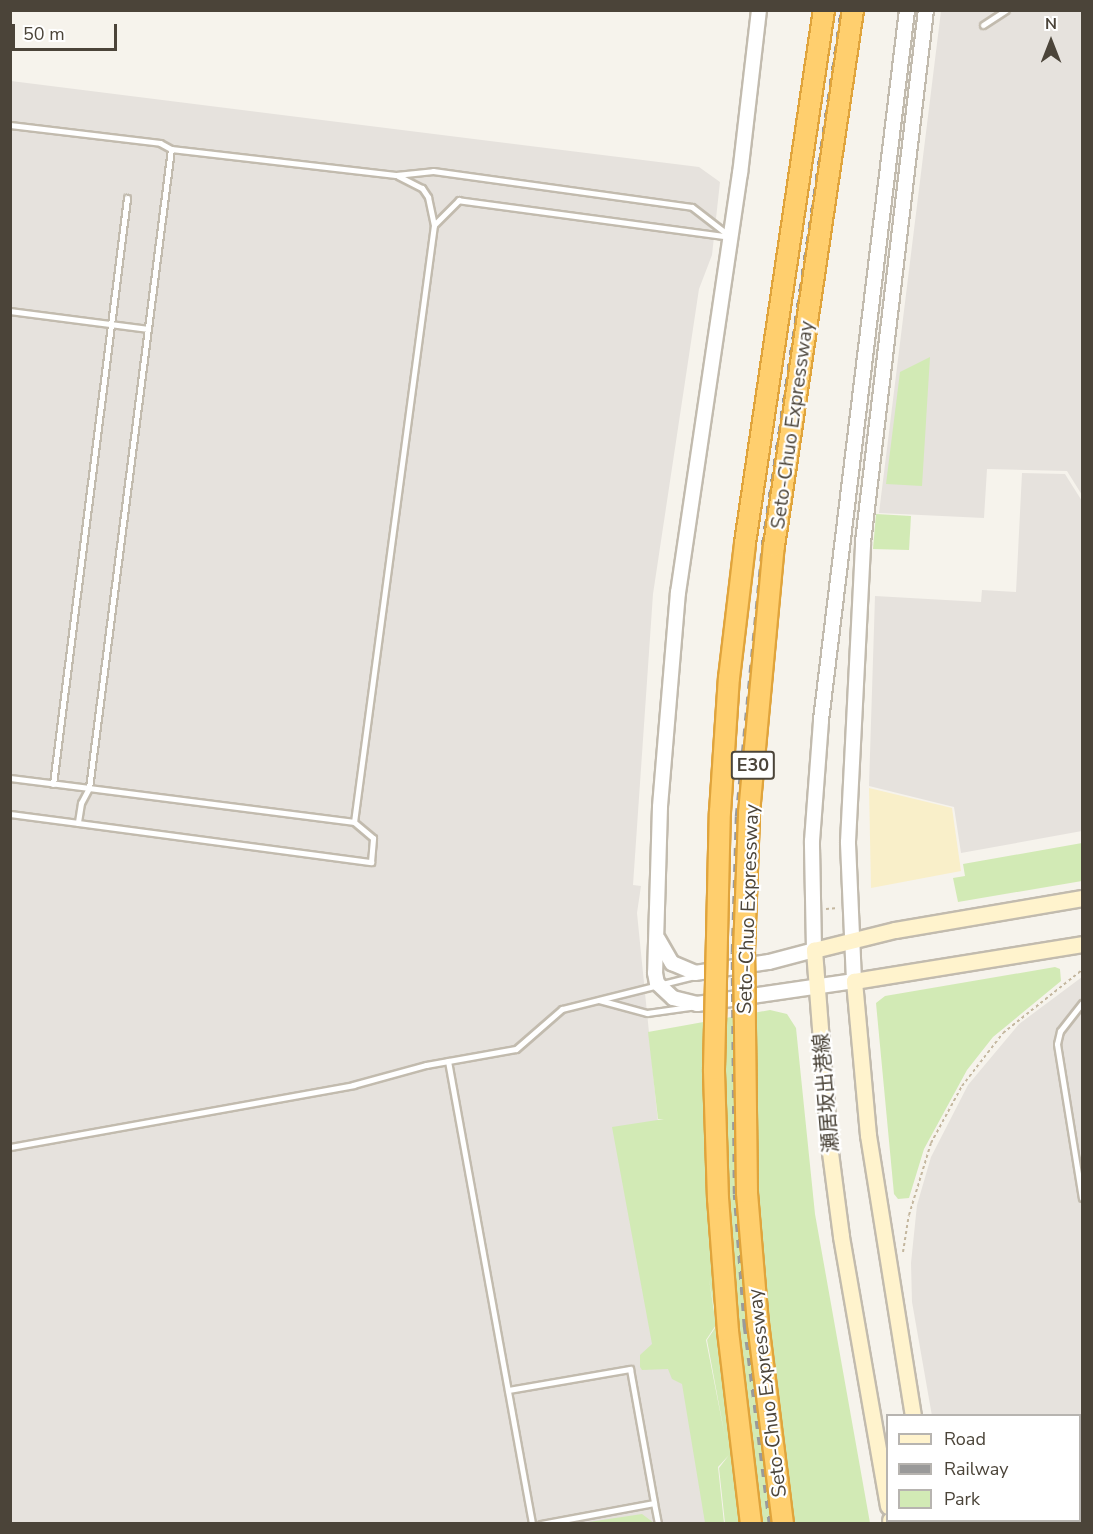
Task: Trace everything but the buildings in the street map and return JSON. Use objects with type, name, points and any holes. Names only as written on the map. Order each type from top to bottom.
[{"type":"highway","name":"Seto-Chuo Expressway","points":[[751,1524],[728,1330],[718,1199],[714,1058],[720,812],[729,678],[745,543],[824,10]]},
{"type":"highway","name":"Seto-Chuo Expressway","points":[[783,1524],[758,1324],[747,1192],[744,952],[749,813],[774,546],[853,10]]},
{"type":"main road","points":[[814,950],[851,941],[1083,898]]},
{"type":"main road","points":[[854,981],[1083,944]]},
{"type":"main road","name":"瀬居坂出港線","points":[[814,950],[841,1236],[886,1495]]},
{"type":"main road","name":"瀬居坂出港線","points":[[854,981],[871,1156],[913,1414]]},
{"type":"street","points":[[759,10],[731,237],[678,592],[662,774],[656,931],[657,983],[673,998],[684,1003],[721,1003],[854,981],[848,842],[863,542],[926,10]]},
{"type":"street","points":[[656,931],[664,955],[672,963],[695,973],[708,973],[814,950],[812,841],[822,709],[907,10]]},
{"type":"lane","points":[[983,25],[1006,10]]},
{"type":"lane","points":[[10,124],[160,143],[171,149],[396,175],[434,171],[692,207],[731,237]]},
{"type":"lane","points":[[78,823],[81,803],[89,788],[171,149]]},
{"type":"lane","points":[[354,822],[434,225],[428,197],[422,188],[396,175]]},
{"type":"lane","points":[[53,784],[127,198]]},
{"type":"lane","points":[[434,225],[459,200],[731,237]]},
{"type":"lane","points":[[10,311],[148,329]]},
{"type":"lane","points":[[10,778],[354,822],[374,838],[370,862],[10,814]]},
{"type":"lane","points":[[10,1147],[353,1085],[448,1061],[516,1048],[562,1009],[657,983],[708,973]]},
{"type":"lane","points":[[598,1000],[647,1013],[721,1003]]},
{"type":"lane","points":[[1083,1003],[1060,1030],[1057,1053],[1083,1198]]},
{"type":"lane","points":[[448,1061],[532,1524]]},
{"type":"lane","points":[[508,1390],[630,1369],[658,1524]]},
{"type":"lane","points":[[542,1524],[654,1503]]},
{"type":"path","points":[[823,909],[841,908]]},
{"type":"path","points":[[903,1252],[909,1215],[931,1143],[962,1086],[1003,1033],[1083,970]]},
{"type":"shaded area","points":[[941,11],[1082,11],[1082,495],[1067,471],[987,469],[984,518],[879,513]]},
{"type":"shaded area","points":[[11,81],[699,167],[720,182],[712,255],[699,289],[653,594],[633,885],[641,886],[637,913],[660,1142],[718,1523],[11,1524]]},
{"type":"shaded area","points":[[1022,473],[1065,474],[1082,501],[1082,831],[961,853],[954,807],[869,786],[875,596],[981,602],[982,590],[1016,592]]},
{"type":"shaded area","points":[[1082,977],[1082,1523],[951,1524],[951,1522],[1081,1522],[1081,1414],[932,1414],[912,1302],[911,1263],[917,1205],[931,1157],[968,1085],[1019,1024]]},
{"type":"green space","points":[[930,357],[922,486],[886,484],[900,372]]},
{"type":"green space","points":[[876,514],[911,516],[909,550],[873,549]]},
{"type":"green space","points":[[1082,843],[1082,881],[958,902],[953,878],[965,876],[963,864]]},
{"type":"green space","points":[[1055,967],[1060,969],[1061,981],[993,1037],[967,1070],[924,1149],[909,1198],[898,1199],[894,1194],[876,1003],[885,996]]},
{"type":"green space","points":[[770,1010],[787,1014],[796,1028],[815,1214],[870,1523],[725,1523],[719,1468],[729,1455],[718,1467],[724,1523],[705,1523],[682,1384],[672,1379],[668,1369],[642,1370],[640,1367],[640,1355],[652,1344],[612,1127],[664,1119],[658,1119],[648,1032]],"holes":[[[709,1279],[717,1325],[707,1340],[725,1437],[706,1340],[716,1325]]]},
{"type":"green space","points":[[642,1514],[654,1523],[582,1523]]},
{"type":"sand","points":[[869,788],[952,808],[961,871],[871,888]]},
{"type":"railway","points":[[770,1524],[745,1327],[735,1194],[733,952],[737,816],[763,545],[842,10]]}]
